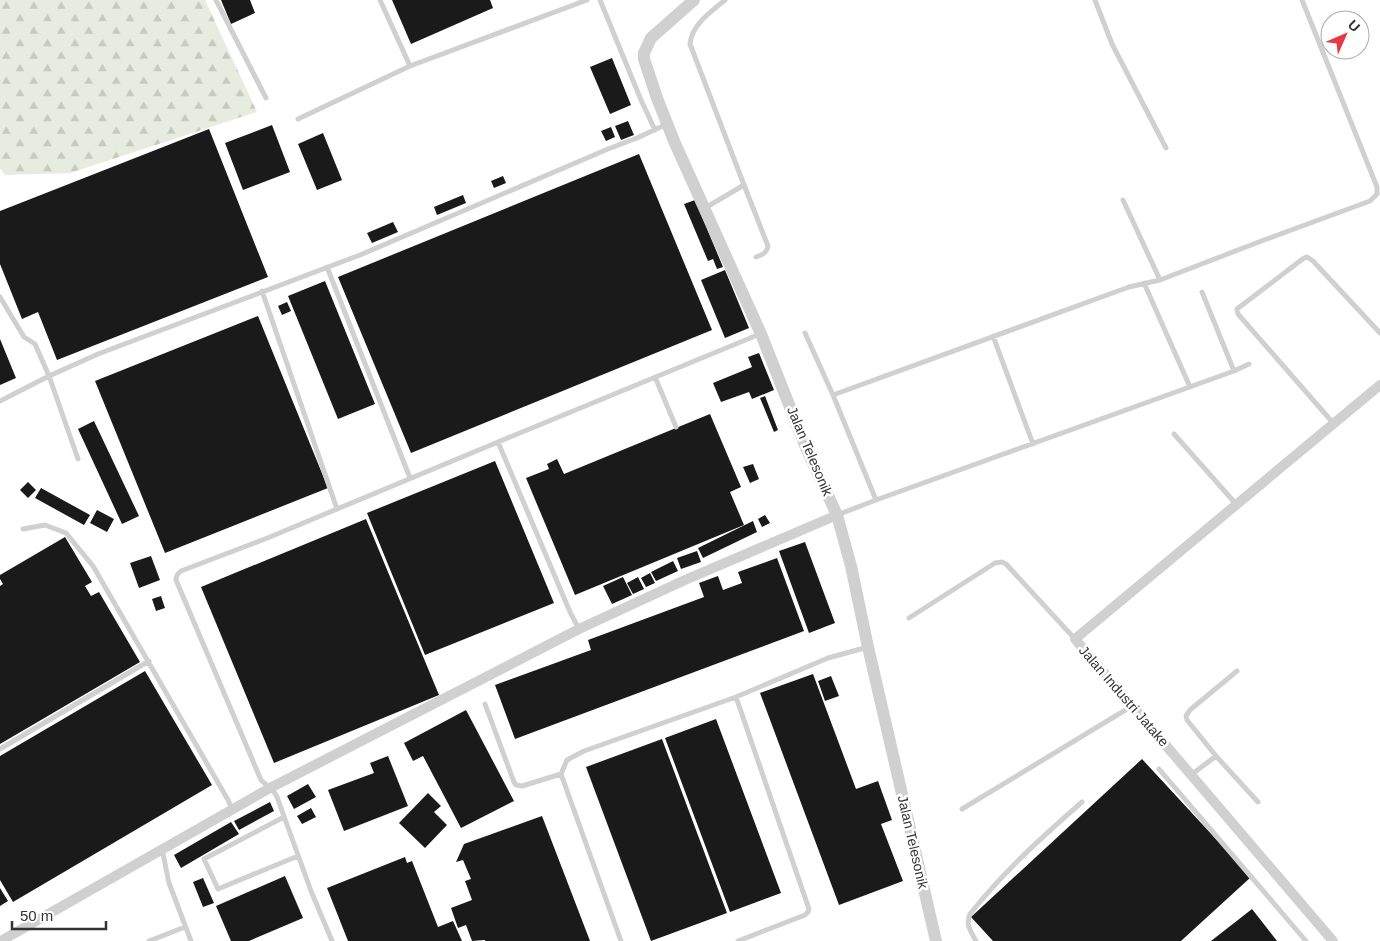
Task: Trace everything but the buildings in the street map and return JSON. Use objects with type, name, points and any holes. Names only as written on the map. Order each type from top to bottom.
[{"type":"street","name":"Jalan Telesonik","points":[[694,0],[651,38],[644,53],[654,90],[667,124],[761,334],[808,450],[837,515],[851,566],[936,941]]},
{"type":"street","name":"Jalan Industri Jatake","points":[[1333,941],[1075,639],[1380,385]]},
{"type":"street","points":[[1,941],[270,788],[579,629],[685,580],[837,515]]},
{"type":"lane","points":[[216,0],[266,98]]},
{"type":"lane","points":[[380,0],[410,66]]},
{"type":"lane","points":[[298,119],[410,66],[587,0]]},
{"type":"lane","points":[[600,0],[655,130]]},
{"type":"lane","points":[[725,0],[697,24],[690,36],[690,44],[768,246],[764,254],[756,257]]},
{"type":"lane","points":[[1095,0],[1112,44],[1166,148]]},
{"type":"lane","points":[[833,395],[1129,287],[1160,280],[1370,201],[1377,194],[1377,187],[1302,0]]},
{"type":"lane","points":[[0,401],[98,354],[360,255],[667,124]]},
{"type":"lane","points":[[704,208],[744,185]]},
{"type":"lane","points":[[1123,200],[1160,280]]},
{"type":"lane","points":[[1334,424],[1238,314],[1237,309],[1304,258],[1308,258],[1314,261],[1380,333]]},
{"type":"lane","points":[[327,267],[410,478]]},
{"type":"lane","points":[[1144,283],[1190,387]]},
{"type":"lane","points":[[262,291],[337,509]]},
{"type":"lane","points":[[1202,292],[1234,371]]},
{"type":"lane","points":[[0,298],[24,337],[36,344],[78,459]]},
{"type":"lane","points":[[805,333],[833,395],[876,500]]},
{"type":"lane","points":[[332,941],[277,797],[261,780],[176,576],[181,571],[265,539],[761,334]]},
{"type":"lane","points":[[993,336],[1032,444]]},
{"type":"lane","points":[[837,515],[1249,364]]},
{"type":"lane","points":[[655,377],[676,426]]},
{"type":"lane","points":[[1174,434],[1236,504]]},
{"type":"lane","points":[[498,442],[566,603],[579,629]]},
{"type":"lane","points":[[23,529],[44,525],[66,533],[94,566],[232,809]]},
{"type":"lane","points":[[909,618],[995,563],[1002,562],[1006,564],[1075,639]]},
{"type":"lane","points":[[621,941],[561,774],[567,760],[584,751],[736,697],[828,658],[868,646]]},
{"type":"lane","points":[[0,749],[149,662]]},
{"type":"lane","points":[[1237,671],[1190,710],[1186,716],[1187,720],[1216,756],[1258,802]]},
{"type":"lane","points":[[736,697],[809,909],[805,915],[738,941]]},
{"type":"lane","points":[[485,704],[516,785],[522,786],[561,774]]},
{"type":"lane","points":[[962,809],[1132,706]]},
{"type":"lane","points":[[1191,775],[1216,756]]},
{"type":"lane","points":[[1159,769],[1306,941]]},
{"type":"lane","points":[[976,941],[967,921],[970,914],[1010,867],[1082,802]]},
{"type":"lane","points":[[284,817],[204,859],[218,889],[298,856]]},
{"type":"lane","points":[[162,849],[169,882],[191,941]]},
{"type":"lane","points":[[149,941],[185,926]]},
{"type":"green space","points":[[0,0],[205,0],[257,112],[70,173],[5,175],[0,168]]}]
